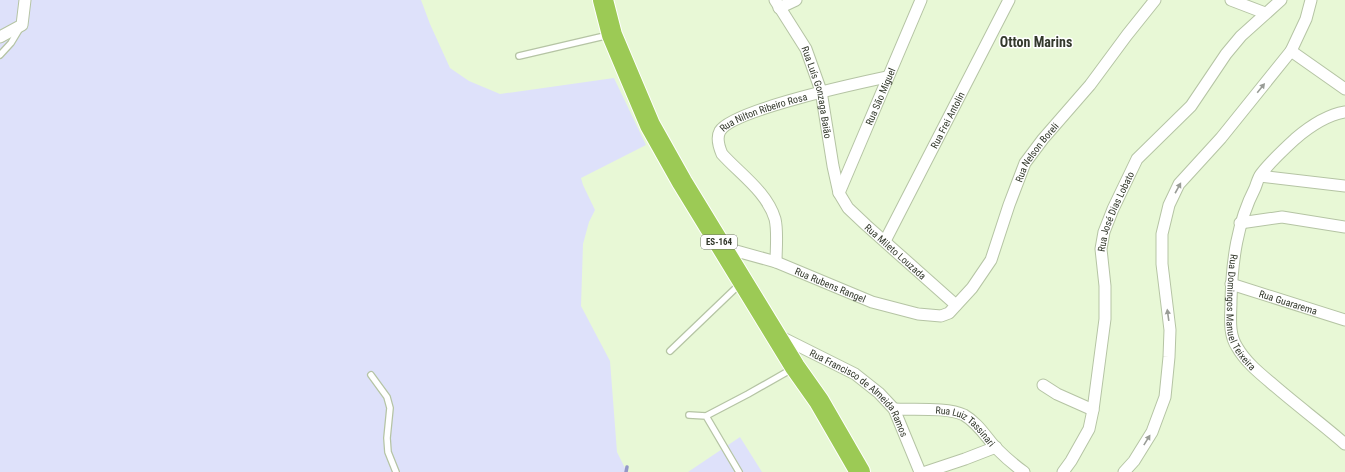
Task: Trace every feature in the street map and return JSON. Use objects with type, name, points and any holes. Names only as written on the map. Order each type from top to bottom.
[{"type":"highway","name":"ES-164","points":[[603,0],[612,35],[650,126],[682,182],[795,367],[819,402],[860,472]]},
{"type":"street","points":[[0,37],[22,25],[25,0]]},
{"type":"street","points":[[777,4],[796,0]]},
{"type":"street","name":"Rua São Miguel","points":[[839,193],[921,0]]},
{"type":"street","name":"Rua Frei Antolin","points":[[885,241],[1010,0]]},
{"type":"street","name":"Rua Nelson Boreli","points":[[941,316],[949,313],[972,288],[990,260],[1025,163],[1043,139],[1090,85],[1155,0]]},
{"type":"street","points":[[1231,0],[1265,13]]},
{"type":"street","name":"Rua José Dias Lobato","points":[[1063,472],[1089,429],[1093,410],[1105,319],[1105,286],[1101,249],[1104,232],[1113,209],[1137,159],[1191,106],[1226,54],[1241,36],[1280,0]]},
{"type":"street","points":[[1124,472],[1134,461],[1152,432],[1165,397],[1170,330],[1162,264],[1162,234],[1170,205],[1179,184],[1221,138],[1291,51],[1306,19],[1311,0]]},
{"type":"street","name":"Rua Luís Gonzaga Baião","points":[[777,4],[806,49],[821,91],[833,166],[839,193]]},
{"type":"street","points":[[1291,51],[1345,89]]},
{"type":"street","name":"Rua Nilton Ribeiro Rosa","points":[[776,262],[775,220],[769,205],[760,192],[722,154],[719,147],[718,138],[720,130],[728,123],[752,113],[821,91],[887,77]]},
{"type":"street","name":"Rua Domingos Manuel Teixeira","points":[[1345,112],[1337,113],[1300,135],[1274,158],[1260,176],[1246,204],[1240,223],[1234,257],[1231,335],[1237,347],[1251,365],[1293,402],[1345,444]]},
{"type":"street","points":[[1260,176],[1345,186]]},
{"type":"street","name":"Rua Mileto Louzada","points":[[839,193],[848,208],[956,305]]},
{"type":"street","points":[[1240,223],[1282,217],[1345,227]]},
{"type":"street","name":"Rua Rubens Rangel","points":[[722,247],[776,262],[872,302],[918,314],[941,316]]},
{"type":"street","name":"Rua Guararema","points":[[1232,284],[1345,320]]},
{"type":"street","name":"Rua Francisco de Almeida Ramos","points":[[776,335],[855,374],[879,393],[894,410],[920,472]]},
{"type":"street","points":[[1043,385],[1057,394],[1093,410]]},
{"type":"street","name":"Rua Luiz Tassinari","points":[[894,410],[948,410],[963,415],[975,423],[996,447],[1013,464],[1024,472]]},
{"type":"street","points":[[926,472],[996,447]]},
{"type":"lane","points":[[0,54],[11,44],[22,25]]},
{"type":"lane","points":[[519,56],[612,35]]},
{"type":"lane","points":[[670,351],[743,281]]},
{"type":"lane","points":[[689,415],[706,416],[795,367]]},
{"type":"lane","points":[[370,375],[386,397],[390,408],[387,438],[388,452],[396,472]]},
{"type":"lane","points":[[706,416],[739,472]]},
{"type":"shaded area","points":[[0,0],[421,0],[450,68],[469,81],[500,94],[614,78],[646,145],[581,178],[595,210],[589,222],[583,244],[581,306],[610,361],[617,452],[627,472],[0,472]]},
{"type":"shaded area","points":[[740,437],[762,472],[688,472]]},
{"type":"waterway","points":[[626,472],[627,467]]},
{"type":"district","name":"Otton Marins","points":[[1036,42]]}]
